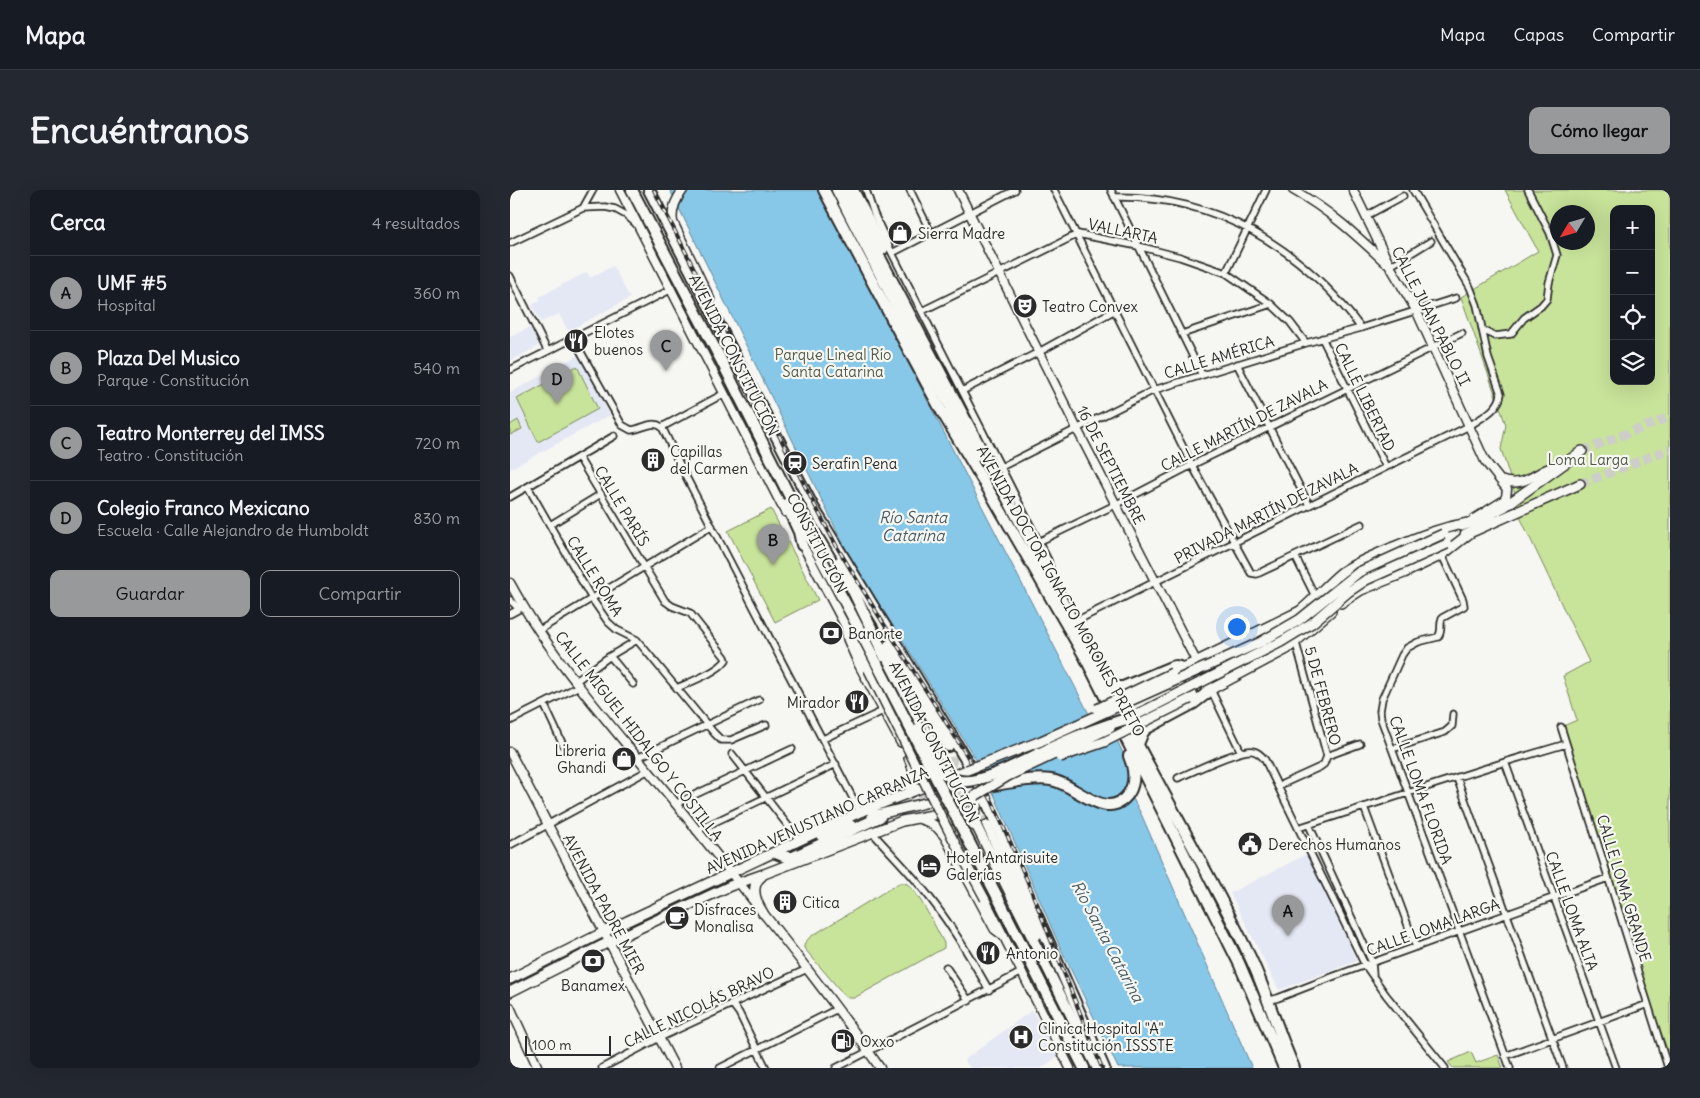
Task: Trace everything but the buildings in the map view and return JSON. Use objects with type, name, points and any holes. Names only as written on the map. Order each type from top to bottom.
[{"type":"highway","points":[[628,190],[644,224]]},
{"type":"highway","name":"AVENIDA CONSTITUCIÓN","points":[[632,190],[644,224],[721,360],[812,541],[850,610],[872,667],[997,896],[1084,1068]]},
{"type":"highway","name":"AVENIDA CONSTITUCIÓN","points":[[649,190],[813,507],[974,773],[1104,1068]]},
{"type":"highway","name":"AVENIDA DOCTOR IGNACIO MORONES PRIETO","points":[[824,190],[942,412],[1089,666],[1239,963],[1284,1068]]},
{"type":"highway","points":[[839,191],[902,317],[966,437],[994,499]]},
{"type":"highway","name":"AVENIDA DOCTOR IGNACIO MORONES PRIETO","points":[[839,191],[950,390],[1214,887],[1250,957],[1294,1068]]},
{"type":"highway","points":[[856,193],[929,342],[950,390]]},
{"type":"highway","points":[[721,360],[734,398],[799,532],[802,545]]},
{"type":"highway","points":[[813,507],[904,700]]},
{"type":"highway","points":[[850,610],[868,635],[940,768],[954,779],[960,781],[978,780],[1088,732],[1132,717]]},
{"type":"highway","points":[[991,788],[1026,781],[1051,780],[1064,784],[1090,800],[1107,805],[1122,800],[1128,794],[1134,780],[1133,766],[1126,748],[1059,612]]},
{"type":"highway","points":[[888,632],[888,644],[948,746]]},
{"type":"highway","points":[[1106,682],[1116,687],[1123,687],[1171,667],[1183,668]]},
{"type":"highway","points":[[1138,744],[1143,732],[1147,728],[1194,703],[1211,690]]},
{"type":"highway","points":[[776,852],[786,857],[793,857],[880,817]]},
{"type":"main road","name":"AVENIDA VENUSTIANO CARRANZA","points":[[510,979],[604,932],[815,835],[860,812],[1021,749],[1234,655],[1282,631],[1299,620],[1354,576],[1504,507],[1582,450]]},
{"type":"main road","name":"AVENIDA VENUSTIANO CARRANZA","points":[[510,992],[609,942],[739,883],[871,832],[916,817],[943,813],[977,798],[1008,776],[1132,717],[1281,642],[1312,623],[1348,592],[1366,580],[1580,484]]},
{"type":"main road","points":[[1075,726],[1097,709],[1300,611],[1316,598],[1331,581],[1351,567],[1440,528],[1468,523]]},
{"type":"main road","points":[[1038,762],[1099,744],[1211,690],[1296,642],[1340,603],[1361,590],[1442,555],[1470,533]]},
{"type":"main road","points":[[1351,567],[1363,575],[1364,584],[1361,590]]},
{"type":"main road","points":[[846,628],[848,639],[914,771],[915,781],[908,793]]},
{"type":"main road","points":[[1219,650],[1212,663],[1219,676],[1228,680]]},
{"type":"main road","points":[[1183,668],[1190,682],[1192,699]]},
{"type":"main road","points":[[977,798],[974,814],[1034,928],[1058,989],[1097,1068]]},
{"type":"main road","points":[[815,835],[825,835],[886,811],[925,803]]},
{"type":"main road","points":[[916,817],[938,828],[952,847],[995,929],[1003,935]]},
{"type":"main road","points":[[952,847],[952,834],[956,827],[964,823],[982,826]]},
{"type":"main road","points":[[763,913],[757,902],[755,889],[759,877],[764,874]]},
{"type":"street","points":[[583,208],[593,190]]},
{"type":"street","name":"CONSTITUCIÓN","points":[[620,190],[644,224],[672,289],[725,393],[746,439],[846,628],[872,667],[947,828],[1003,935]]},
{"type":"street","points":[[683,190],[673,209],[673,222],[704,284],[714,316]]},
{"type":"street","points":[[866,190],[874,214],[892,252],[1048,560],[1053,582]]},
{"type":"street","points":[[910,190],[931,233]]},
{"type":"street","name":"16 DE SEPTIEMBRE","points":[[958,190],[1115,505],[1198,661],[1242,752]]},
{"type":"street","points":[[892,252],[1015,190]]},
{"type":"street","points":[[1054,190],[1078,234],[1192,465],[1253,575],[1362,524]]},
{"type":"street","points":[[1111,190],[1202,375]]},
{"type":"street","points":[[1226,273],[1266,190]]},
{"type":"street","points":[[1293,190],[1343,223],[1390,266],[1431,241]]},
{"type":"street","name":"CALLE JUAN PABLO II","points":[[1353,190],[1390,266],[1416,310],[1486,461],[1507,489],[1505,499],[1468,523]]},
{"type":"street","name":"PRIVADA MARTÍN DE ZAVALA","points":[[1074,622],[1470,426],[1496,407],[1501,394],[1485,343],[1477,305],[1470,287],[1414,190]]},
{"type":"street","points":[[1483,330],[1495,336],[1511,334],[1524,318],[1541,306],[1547,299],[1549,283],[1557,255],[1550,233],[1528,190]]},
{"type":"street","points":[[1114,197],[1134,196],[1181,204],[1224,217],[1248,228],[1302,264],[1329,288],[1361,328]]},
{"type":"street","points":[[1366,216],[1403,196]]},
{"type":"street","points":[[510,243],[583,208],[615,209],[644,224]]},
{"type":"street","name":"VALLARTA","points":[[922,311],[1078,234],[1180,256],[1226,273],[1271,304],[1290,322],[1306,342]]},
{"type":"street","points":[[510,276],[547,350]]},
{"type":"street","points":[[510,370],[672,289]]},
{"type":"street","name":"CALLE AMÉRICA","points":[[1000,467],[1154,390],[1306,342],[1361,328],[1456,298]]},
{"type":"street","points":[[1182,334],[1271,304]]},
{"type":"street","points":[[962,391],[1039,352],[1115,310]]},
{"type":"street","name":"CALLE MARTÍN DE ZAVALA","points":[[1038,542],[1462,332]]},
{"type":"street","points":[[574,338],[622,425],[631,430],[650,424],[658,424],[662,427],[860,812]]},
{"type":"street","name":"CALLE LIBERTAD","points":[[1322,338],[1386,467]]},
{"type":"street","points":[[1237,364],[1309,505]]},
{"type":"street","points":[[662,427],[725,393]]},
{"type":"street","points":[[510,497],[614,436]]},
{"type":"street","name":"CALLE PARÍS","points":[[579,458],[665,600],[672,606],[690,613],[725,657],[724,663],[717,668],[677,688]]},
{"type":"street","points":[[1500,480],[1512,483],[1522,482],[1547,467],[1562,464]]},
{"type":"street","name":"CALLE ROMA","points":[[528,488],[592,599],[612,626],[637,640],[714,733],[722,740],[731,740],[766,725]]},
{"type":"street","points":[[550,526],[600,494]]},
{"type":"street","points":[[538,631],[712,526]]},
{"type":"street","name":"CALLE LOMA FLORIDA","points":[[1442,555],[1464,606],[1442,618],[1441,632],[1438,637],[1412,645],[1402,655],[1380,705],[1381,719],[1510,1068]]},
{"type":"street","points":[[1295,556],[1316,598]]},
{"type":"street","name":"CALLE MIGUEL HIDALGO Y COSTILLA","points":[[510,583],[538,631],[647,771],[807,969],[880,1068]]},
{"type":"street","points":[[510,600],[517,607],[523,607]]},
{"type":"street","points":[[510,614],[523,607]]},
{"type":"street","points":[[510,721],[544,704],[578,683],[610,656],[637,640]]},
{"type":"street","name":"5 DE FEBRERO","points":[[1278,786],[1320,767],[1324,764],[1327,756],[1296,642]]},
{"type":"street","points":[[610,656],[633,684]]},
{"type":"street","points":[[637,758],[759,700]]},
{"type":"street","points":[[544,704],[563,746]]},
{"type":"street","points":[[823,739],[884,711]]},
{"type":"street","points":[[1392,749],[1445,732],[1452,726],[1453,714]]},
{"type":"street","name":"CALLE LOMA GRANDE","points":[[1561,727],[1668,1068]]},
{"type":"street","points":[[1327,756],[1360,744]]},
{"type":"street","points":[[1298,828],[1566,744]]},
{"type":"street","points":[[675,804],[792,749]]},
{"type":"street","points":[[1178,778],[1242,752],[1254,751],[1261,756],[1278,786],[1365,965],[1386,995],[1445,1068]]},
{"type":"street","name":"AVENIDA PADRE MIER","points":[[510,752],[676,1068]]},
{"type":"street","points":[[732,754],[800,841]]},
{"type":"street","name":"CALLE LOMA ALTA","points":[[1505,762],[1616,1068]]},
{"type":"street","points":[[696,831],[836,764]]},
{"type":"street","points":[[510,845],[647,771]]},
{"type":"street","points":[[1457,778],[1563,1068]]},
{"type":"street","points":[[1364,807],[1416,947]]},
{"type":"street","points":[[1309,825],[1372,962],[1373,976]]},
{"type":"street","points":[[871,832],[919,884],[941,913],[967,951],[988,990]]},
{"type":"street","name":"CALLE LOMA LARGA","points":[[1267,1001],[1608,878]]},
{"type":"street","points":[[1003,935],[1070,1068]]},
{"type":"street","points":[[946,967],[969,1001]]},
{"type":"street","name":"CALLE NICOLÁS BRAVO","points":[[602,1068],[659,1038],[807,969]]},
{"type":"street","points":[[836,1068],[1022,972]]},
{"type":"street","points":[[1505,1056],[1648,1004]]},
{"type":"street","points":[[733,1005],[739,1013],[766,1068]]},
{"type":"street","points":[[510,1007],[537,1068]]},
{"type":"street","points":[[720,1068],[837,1009]]},
{"type":"shaded area","points":[[613,266],[630,298],[568,331],[559,314],[541,322],[532,305],[541,300],[539,297],[587,272],[590,278]]},
{"type":"shaded area","points":[[530,327],[539,346],[510,361],[510,337]]},
{"type":"shaded area","points":[[578,355],[610,415],[510,469],[510,393]]},
{"type":"shaded area","points":[[1307,854],[1357,961],[1279,990],[1230,893]]},
{"type":"shaded area","name":"Clinica Hospital \"A\" Constitución ISSSTE","points":[[1032,1010],[1058,1056],[1042,1068],[970,1068],[964,1060]]},
{"type":"green space","name":"Loma Larga","points":[[1505,190],[1670,190],[1670,1058],[1608,878],[1561,727],[1577,720],[1563,676],[1589,662],[1521,519],[1520,509],[1502,516],[1518,503],[1501,449],[1506,425],[1461,297],[1538,251]]},
{"type":"green space","points":[[577,366],[598,409],[538,442],[517,399]]},
{"type":"green space","points":[[518,420],[522,429],[510,435],[510,425]]},
{"type":"green space","points":[[771,509],[818,600],[775,622],[728,531]]},
{"type":"green space","points":[[899,883],[907,884],[916,894],[944,943],[944,948],[854,998],[849,998],[845,996],[804,948],[804,944],[810,937]]},
{"type":"green space","points":[[1471,1052],[1476,1063],[1498,1055],[1503,1068],[1453,1068],[1448,1062]]},
{"type":"water","name":"Río Santa Catarina","points":[[670,190],[819,190],[1105,745],[1117,740],[1126,760],[1132,782],[1128,789],[1142,816],[1252,1068],[1118,1068],[1060,947],[986,776],[905,644],[855,568]]},
{"type":"tunnel","points":[[1582,451],[1670,417]]},
{"type":"tunnel","points":[[1580,484],[1670,449]]},
{"type":"tunnel","points":[[891,811],[927,790],[944,776],[952,761],[952,755],[948,746]]},
{"type":"tunnel","points":[[925,802],[947,796],[955,795],[962,797],[969,800],[975,806],[987,825]]},
{"type":"railway","points":[[654,190],[837,547],[966,754],[992,801],[1027,880],[1102,1068]]},
{"type":"place","name":"Sierra Madre","points":[[900,233]]},
{"type":"place","name":"Teatro Convex","points":[[1025,306]]},
{"type":"place","name":"Elotes buenos","points":[[576,341]]},
{"type":"place","name":"Teatro Monterrey del IMSS","points":[[666,371]]},
{"type":"place","name":"Colegio Franco Mexicano","points":[[557,404]]},
{"type":"place","name":"Capillas del Carmen","points":[[653,460]]},
{"type":"place","name":"Serafin Pena","points":[[795,463]]},
{"type":"place","name":"Plaza Del Musico","points":[[773,565]]},
{"type":"place","name":"Banorte","points":[[831,633]]},
{"type":"place","name":"Mirador","points":[[857,702]]},
{"type":"place","name":"Libreria Ghandi","points":[[624,759]]},
{"type":"place","name":"Derechos Humanos","points":[[1250,844]]},
{"type":"place","name":"Hotel Antarisuite Galerías","points":[[929,866]]},
{"type":"place","name":"Citica","points":[[785,902]]},
{"type":"place","name":"Disfraces Monalisa","points":[[677,918]]},
{"type":"place","name":"UMF #5","points":[[1288,936]]},
{"type":"place","name":"Antonio","points":[[988,953]]},
{"type":"place","name":"Banamex","points":[[593,961]]},
{"type":"place","name":"Clinica Hospital \"A\" Constitución ISSSTE","points":[[1021,1037]]},
{"type":"place","name":"Oxxo","points":[[843,1041]]},
{"type":"park label","name":"Parque Lineal Río Santa Catarina","points":[[833,362]]}]
